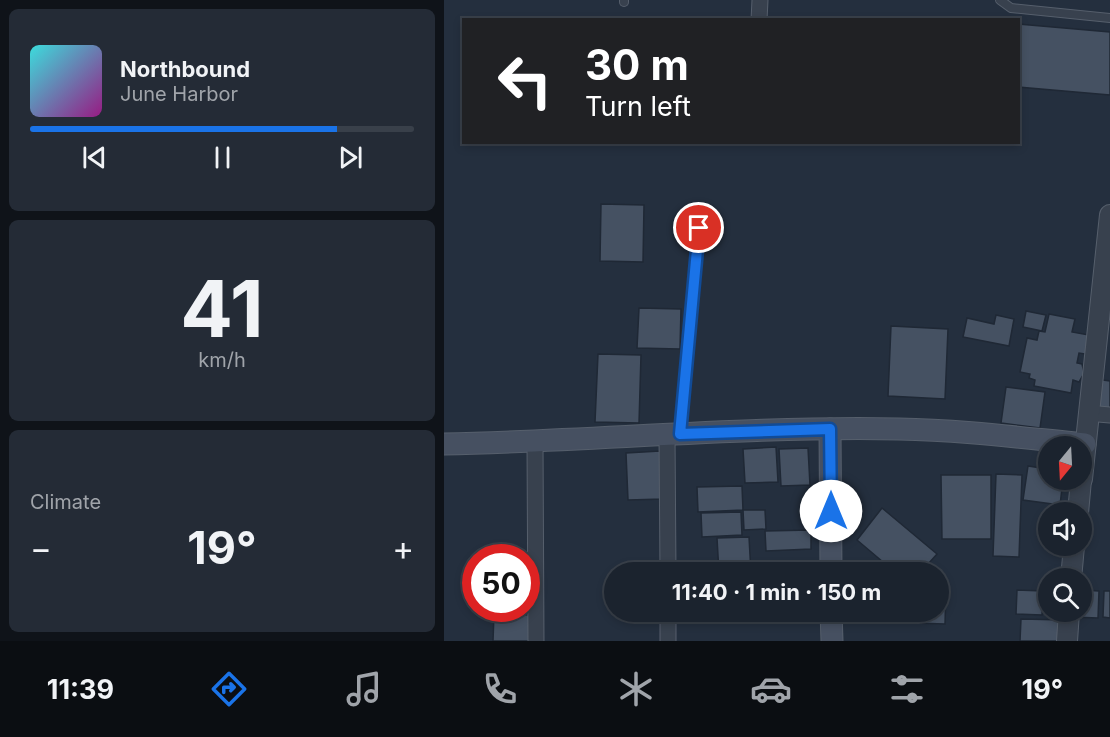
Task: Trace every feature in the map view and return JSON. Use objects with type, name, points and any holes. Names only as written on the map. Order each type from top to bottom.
[{"type":"main road","points":[[830,429],[831,562]]},
{"type":"main road","points":[[444,444],[830,429],[943,430],[1038,439]]},
{"type":"main road","points":[[831,622],[832,641]]},
{"type":"street","points":[[759,18],[760,0]]},
{"type":"street","points":[[1086,436],[1110,215]]},
{"type":"street","points":[[1087,413],[1110,415]]},
{"type":"street","points":[[668,562],[674,435]]},
{"type":"street","points":[[535,442],[536,641]]},
{"type":"street","points":[[668,622],[668,641]]},
{"type":"street","points":[[1067,641],[1068,622]]},
{"type":"lane","points":[[1000,0],[1011,8],[1110,18]]},
{"type":"lane","points":[[674,435],[699,228]]},
{"type":"building","points":[[1020,24],[1110,32],[1110,95],[1020,87]]},
{"type":"building","points":[[601,204],[644,205],[643,262],[600,261]]},
{"type":"building","points":[[639,308],[681,309],[680,349],[637,348]]},
{"type":"building","points":[[1026,311],[1046,315],[1042,331],[1023,327]]},
{"type":"building","points":[[1049,314],[1075,319],[1072,332],[1089,335],[1087,350],[1085,354],[1079,353],[1077,363],[1082,364],[1084,373],[1079,382],[1073,380],[1071,393],[1034,386],[1035,380],[1029,378],[1030,374],[1020,372],[1027,338],[1037,340],[1039,331],[1045,332]]},
{"type":"building","points":[[996,315],[1014,319],[1009,346],[963,337],[967,318],[994,324]]},
{"type":"building","points":[[891,326],[948,329],[945,399],[888,396]]},
{"type":"building","points":[[598,354],[641,355],[639,423],[595,422]]},
{"type":"building","points":[[1096,379],[1110,381],[1110,410],[1092,408]]},
{"type":"building","points":[[1006,387],[1045,392],[1040,428],[1001,423]]},
{"type":"building","points":[[776,447],[778,482],[745,483],[743,449]]},
{"type":"building","points":[[808,448],[810,485],[781,486],[779,449]]},
{"type":"building","points":[[660,451],[663,499],[628,500],[626,453]]},
{"type":"building","points":[[1028,466],[1038,468],[1038,490],[1062,490],[1060,502],[1023,500]]},
{"type":"building","points":[[996,474],[1022,475],[1019,557],[993,556]]},
{"type":"building","points":[[941,475],[991,475],[991,539],[942,539]]},
{"type":"building","points":[[742,486],[743,510],[698,512],[697,487]]},
{"type":"building","points":[[882,508],[937,554],[930,562],[883,562],[857,540]]},
{"type":"building","points":[[743,510],[765,510],[766,529],[744,530]]},
{"type":"building","points":[[741,512],[742,535],[702,537],[701,513]]},
{"type":"building","points":[[811,530],[811,549],[766,551],[765,531]]},
{"type":"building","points":[[749,537],[750,562],[718,562],[717,538]]},
{"type":"building","points":[[1017,590],[1038,591],[1038,615],[1016,614]]},
{"type":"building","points":[[1092,591],[1099,591],[1098,618],[1092,618]]},
{"type":"building","points":[[1104,591],[1110,591],[1110,618],[1103,617]]},
{"type":"building","points":[[1021,619],[1038,619],[1038,622],[1065,622],[1065,641],[1020,641]]},
{"type":"building","points":[[494,622],[533,622],[532,641],[493,641]]},
{"type":"building","points":[[882,622],[945,622],[945,624]]},
{"type":"route","points":[[699,228],[680,434],[830,429],[831,511]]}]
